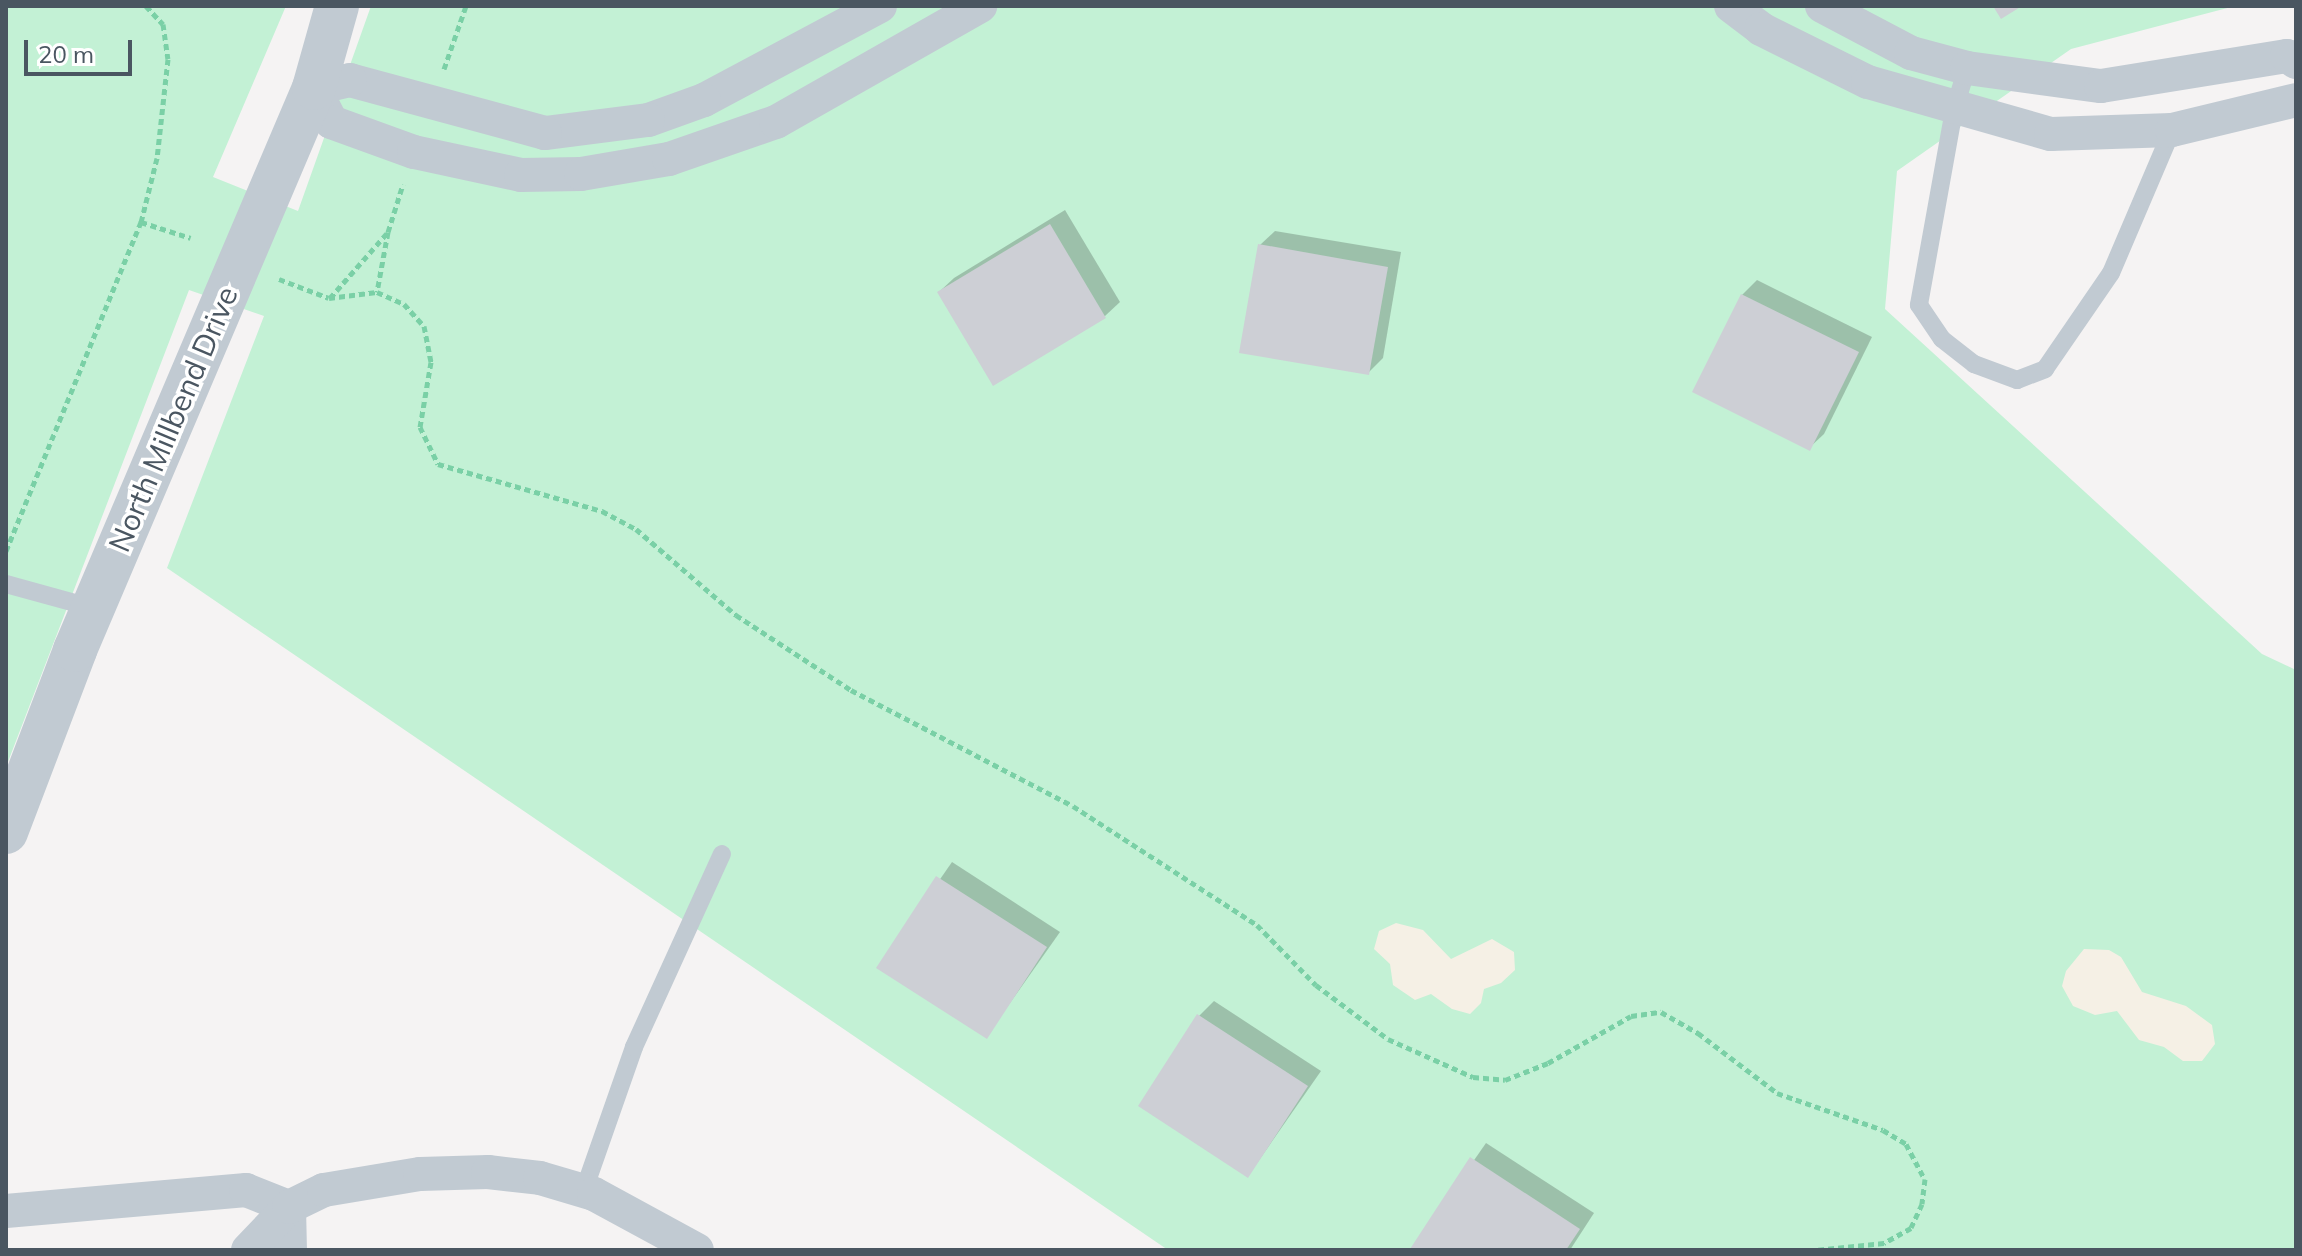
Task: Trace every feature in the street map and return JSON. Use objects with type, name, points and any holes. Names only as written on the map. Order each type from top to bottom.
[{"type":"street","name":"North Millbend Drive","points":[[6,832],[93,608],[314,88],[337,6]]},
{"type":"street","points":[[880,6],[704,100],[648,120],[545,133],[350,80],[314,88],[331,122],[414,152],[521,175],[581,174],[669,159],[776,122],[980,6]]},
{"type":"street","points":[[1731,6],[1761,29],[1868,82],[1954,110],[2051,134],[2172,130],[2296,100]]},
{"type":"street","points":[[1822,6],[1911,53],[1967,68],[2101,86],[2287,56],[2296,62]]},
{"type":"street","points":[[248,1250],[289,1207],[324,1190],[420,1174],[488,1172],[584,1190],[697,1250]]},
{"type":"street","points":[[6,1211],[246,1190],[289,1207]]},
{"type":"street","points":[[289,1207],[290,1250]]},
{"type":"lane","points":[[1967,68],[1954,110],[1919,305],[1942,339],[1974,364],[2017,380],[2045,369],[2111,273],[2172,130]]},
{"type":"lane","points":[[6,584],[93,608]]},
{"type":"lane","points":[[584,1190],[634,1047],[722,854]]},
{"type":"path","points":[[6,551],[141,222],[157,158],[168,59],[163,24],[146,6]]},
{"type":"path","points":[[141,222],[191,238]]},
{"type":"path","points":[[329,298],[388,232],[377,292]]},
{"type":"path","points":[[279,279],[329,298],[377,292],[404,304],[424,326],[431,362],[420,427],[438,464],[602,511],[636,529],[736,615],[851,690],[1073,806],[1257,925],[1316,985],[1388,1039],[1473,1077],[1505,1080],[1548,1063],[1631,1016],[1661,1012],[1698,1033],[1777,1093],[1883,1130],[1906,1144],[1925,1179],[1922,1204],[1911,1228],[1884,1243],[1815,1250]]},
{"type":"green space","points":[[6,6],[286,6],[213,177],[298,211],[371,6],[2235,6],[2071,49],[1897,171],[1885,309],[2262,654],[2296,670],[2296,1250],[1168,1250],[167,568],[264,316],[189,290],[6,767]]},
{"type":"sand","points":[[1396,923],[1423,930],[1451,959],[1492,939],[1514,952],[1515,970],[1501,983],[1484,989],[1481,1003],[1470,1014],[1452,1009],[1431,994],[1415,1000],[1393,985],[1390,964],[1374,949],[1379,931]]},
{"type":"sand","points":[[2084,949],[2109,950],[2121,957],[2142,992],[2186,1006],[2212,1025],[2215,1044],[2202,1061],[2183,1061],[2164,1047],[2139,1040],[2117,1011],[2095,1015],[2073,1006],[2062,986],[2066,971]]},
{"type":"building","points":[[1993,6],[2022,6],[2001,19]]},
{"type":"building","points":[[1050,224],[1106,318],[993,386],[937,292]]},
{"type":"building","points":[[1258,244],[1388,267],[1369,375],[1239,353]]},
{"type":"building","points":[[1741,294],[1859,352],[1810,451],[1692,392]]},
{"type":"building","points":[[936,876],[1047,947],[987,1039],[876,968]]},
{"type":"building","points":[[1197,1014],[1308,1086],[1248,1178],[1138,1106]]},
{"type":"building","points":[[1470,1157],[1580,1229],[1566,1250],[1410,1249]]}]
